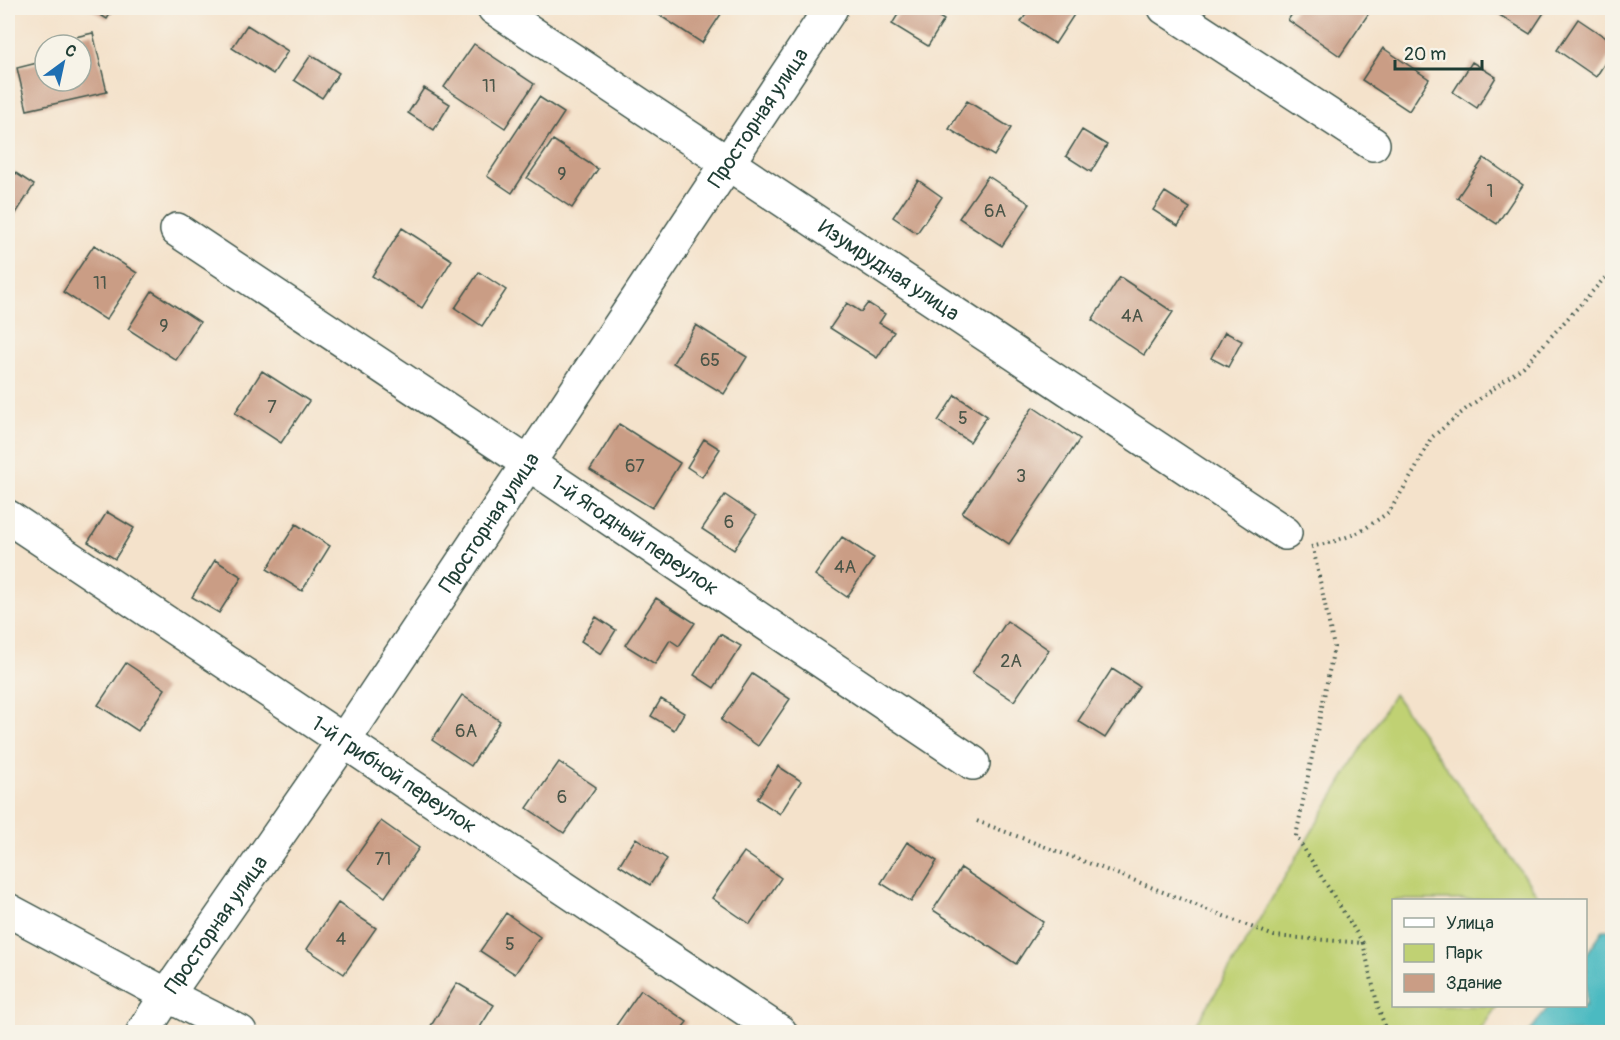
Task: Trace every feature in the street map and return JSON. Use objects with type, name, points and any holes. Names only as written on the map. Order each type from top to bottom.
[{"type":"street","name":"Изумрудная улица","points":[[494,8],[1299,540]]},
{"type":"street","name":"Просторная улица","points":[[143,1032],[343,742],[831,8]]},
{"type":"street","points":[[1164,8],[1372,144]]},
{"type":"street","name":"1-й Ягодный переулок","points":[[177,230],[973,763]]},
{"type":"street","name":"1-й Грибной переулок","points":[[8,517],[780,1032]]},
{"type":"street","points":[[8,910],[240,1032]]},
{"type":"path","points":[[1387,1032],[1378,1007],[1363,944],[1296,836],[1334,647],[1299,540],[1336,541],[1360,532],[1389,512],[1415,470],[1431,438],[1524,366],[1612,270]]},
{"type":"path","points":[[977,821],[1274,936],[1363,944]]},
{"type":"green space","points":[[1394,694],[1540,899],[1392,899],[1392,1007],[1496,1007],[1479,1032],[1192,1032]]},
{"type":"water","points":[[1603,930],[1612,930],[1612,1032],[1528,1032],[1548,1007],[1587,1007],[1587,954]]},
{"type":"building","points":[[89,8],[114,8],[107,19]]},
{"type":"building","points":[[659,8],[717,8],[723,11],[702,43],[656,13]]},
{"type":"building","points":[[902,8],[925,8],[944,20],[928,46],[892,24]]},
{"type":"building","points":[[1030,8],[1073,8],[1077,10],[1055,44],[1021,22]]},
{"type":"building","points":[[1296,8],[1361,8],[1369,13],[1340,56],[1288,20]]},
{"type":"building","points":[[1495,8],[1547,8],[1530,34],[1493,11]]},
{"type":"building","points":[[1578,19],[1612,42],[1612,52],[1596,77],[1557,50]]},
{"type":"building","points":[[247,25],[288,51],[273,74],[232,48]]},
{"type":"building","points":[[93,33],[107,92],[27,110],[17,68],[33,64],[33,93],[93,93]]},
{"type":"building","points":[[474,44],[534,84],[505,128],[444,87]]},
{"type":"building","points":[[1383,48],[1429,79],[1409,111],[1362,80]]},
{"type":"building","points":[[311,55],[339,73],[322,98],[294,80]]},
{"type":"building","points":[[1472,62],[1496,77],[1477,108],[1453,92]]},
{"type":"building","points":[[424,88],[450,104],[434,130],[408,113]]},
{"type":"building","points":[[539,97],[564,113],[512,193],[487,176]]},
{"type":"building","points":[[967,101],[1011,128],[994,156],[949,129]]},
{"type":"building","points":[[1082,130],[1107,145],[1091,172],[1066,156]]},
{"type":"building","points":[[553,140],[598,169],[572,208],[527,178]]},
{"type":"building","points":[[1484,158],[1523,185],[1497,224],[1457,198]]},
{"type":"building","points":[[8,168],[34,185],[15,215],[8,210]]},
{"type":"building","points":[[988,176],[1030,204],[1002,246],[959,218]]},
{"type":"building","points":[[918,180],[942,197],[917,233],[893,217]]},
{"type":"building","points":[[1165,192],[1190,208],[1178,226],[1153,210]]},
{"type":"building","points":[[402,228],[452,260],[422,308],[372,276]]},
{"type":"building","points":[[94,245],[137,273],[106,320],[63,292]]},
{"type":"building","points":[[479,272],[506,290],[482,326],[455,308]]},
{"type":"building","points":[[1120,277],[1173,312],[1144,355],[1092,320]]},
{"type":"building","points":[[152,291],[200,322],[176,360],[128,329]]},
{"type":"building","points":[[847,303],[861,312],[868,303],[885,314],[879,323],[894,332],[877,358],[830,328]]},
{"type":"building","points":[[696,325],[747,357],[724,394],[673,363]]},
{"type":"building","points":[[1225,332],[1242,341],[1228,367],[1211,358]]},
{"type":"building","points":[[262,371],[309,401],[281,443],[235,413]]},
{"type":"building","points":[[955,395],[987,416],[970,442],[938,421]]},
{"type":"building","points":[[1033,407],[1080,439],[1009,544],[962,513]]},
{"type":"building","points":[[619,424],[680,463],[652,508],[590,470]]},
{"type":"building","points":[[704,439],[720,449],[702,477],[687,467]]},
{"type":"building","points":[[725,495],[756,516],[734,550],[702,529]]},
{"type":"building","points":[[107,512],[134,528],[115,559],[88,542]]},
{"type":"building","points":[[296,524],[330,546],[302,591],[267,569]]},
{"type":"building","points":[[842,537],[874,558],[847,597],[815,575]]},
{"type":"building","points":[[215,560],[242,577],[219,613],[192,597]]},
{"type":"building","points":[[656,598],[695,623],[679,646],[670,640],[655,664],[625,645]]},
{"type":"building","points":[[596,617],[616,630],[601,654],[581,641]]},
{"type":"building","points":[[1007,621],[1049,650],[1014,701],[972,673]]},
{"type":"building","points":[[720,634],[741,646],[714,688],[694,675]]},
{"type":"building","points":[[126,663],[165,689],[138,731],[98,705]]},
{"type":"building","points":[[1112,669],[1139,686],[1105,738],[1078,721]]},
{"type":"building","points":[[752,674],[790,699],[758,746],[721,720]]},
{"type":"building","points":[[462,695],[500,721],[471,766],[432,740]]},
{"type":"building","points":[[661,699],[684,713],[674,730],[651,716]]},
{"type":"building","points":[[559,762],[596,787],[564,833],[527,808]]},
{"type":"building","points":[[778,766],[801,781],[780,814],[757,799]]},
{"type":"building","points":[[381,821],[419,848],[385,897],[347,869]]},
{"type":"building","points":[[636,838],[667,859],[650,885],[619,865]]},
{"type":"building","points":[[907,842],[937,861],[911,902],[881,883]]},
{"type":"building","points":[[744,852],[781,878],[750,924],[712,898]]},
{"type":"building","points":[[961,868],[1043,922],[1016,964],[933,910]]},
{"type":"building","points":[[338,903],[376,928],[344,974],[307,949]]},
{"type":"building","points":[[506,913],[540,937],[515,974],[480,951]]},
{"type":"building","points":[[457,983],[494,1005],[477,1032],[434,1032],[429,1029]]},
{"type":"building","points":[[641,990],[687,1022],[679,1032],[623,1032],[615,1027]]}]
